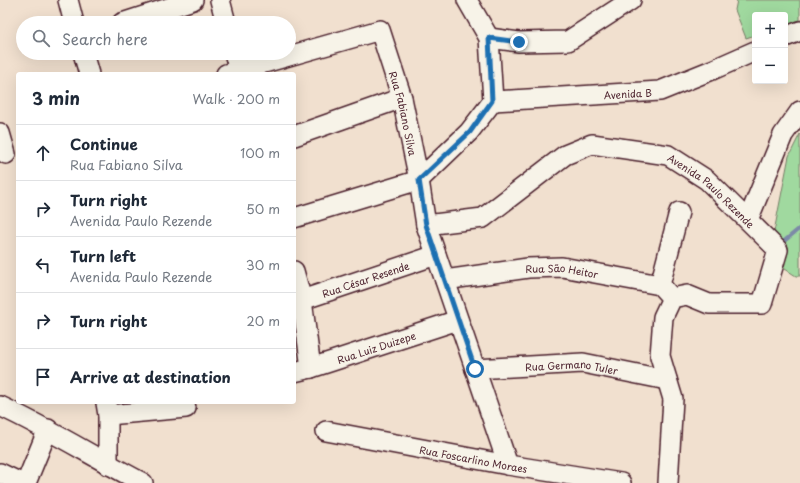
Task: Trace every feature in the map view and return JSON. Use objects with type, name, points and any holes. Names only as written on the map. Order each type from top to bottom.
[{"type":"street","points":[[68,0],[72,16]]},
{"type":"street","points":[[144,16],[193,0]]},
{"type":"street","points":[[220,0],[224,16]]},
{"type":"street","points":[[296,217],[419,180],[470,132],[492,101],[489,38],[467,0]]},
{"type":"street","points":[[489,38],[519,42],[568,41],[630,0]]},
{"type":"street","name":"Rua Fabiano Silva","points":[[296,52],[380,30],[402,98],[419,180],[426,225],[508,465]]},
{"type":"street","points":[[788,37],[800,31]]},
{"type":"street","name":"Avenida B","points":[[492,101],[660,91],[752,52]]},
{"type":"street","points":[[85,60],[88,72]]},
{"type":"street","name":"Rua Fabiano Silva","points":[[235,68],[266,60]]},
{"type":"street","points":[[296,135],[402,98]]},
{"type":"street","points":[[748,220],[783,135],[800,111]]},
{"type":"street","points":[[0,133],[8,153]]},
{"type":"street","name":"Avenida Paulo Rezende","points":[[426,225],[483,218],[565,155],[592,144],[668,155],[706,180],[778,250],[762,304],[709,304],[686,295],[666,292]]},
{"type":"street","points":[[668,483],[673,399],[660,356],[666,292],[679,212]]},
{"type":"street","name":"Rua César Resende","points":[[298,301],[436,255]]},
{"type":"street","name":"Rua São Heitor","points":[[445,280],[528,268],[562,267],[666,292]]},
{"type":"street","points":[[296,286],[302,370]]},
{"type":"street","name":"Rua Luiz Duizepe","points":[[302,370],[458,320]]},
{"type":"street","name":"Rua Germano Tuler","points":[[475,369],[583,363],[667,380]]},
{"type":"street","points":[[0,406],[48,429],[144,483]]},
{"type":"street","points":[[108,464],[107,408],[187,409]]},
{"type":"street","points":[[26,483],[48,429]]},
{"type":"street","name":"Rua Foscarlino Moraes","points":[[326,431],[508,465],[621,483]]},
{"type":"street","points":[[0,473],[21,483]]},
{"type":"green space","points":[[737,0],[800,0],[800,20],[788,25],[788,12],[752,12],[752,36],[746,38],[735,10]]},
{"type":"green space","points":[[800,134],[800,276],[796,276],[774,262],[770,252],[789,156]]},
{"type":"waterway","points":[[783,242],[800,228]]},
{"type":"route","points":[[475,369],[426,225],[419,180],[470,132],[492,101],[489,38],[519,42]]}]
